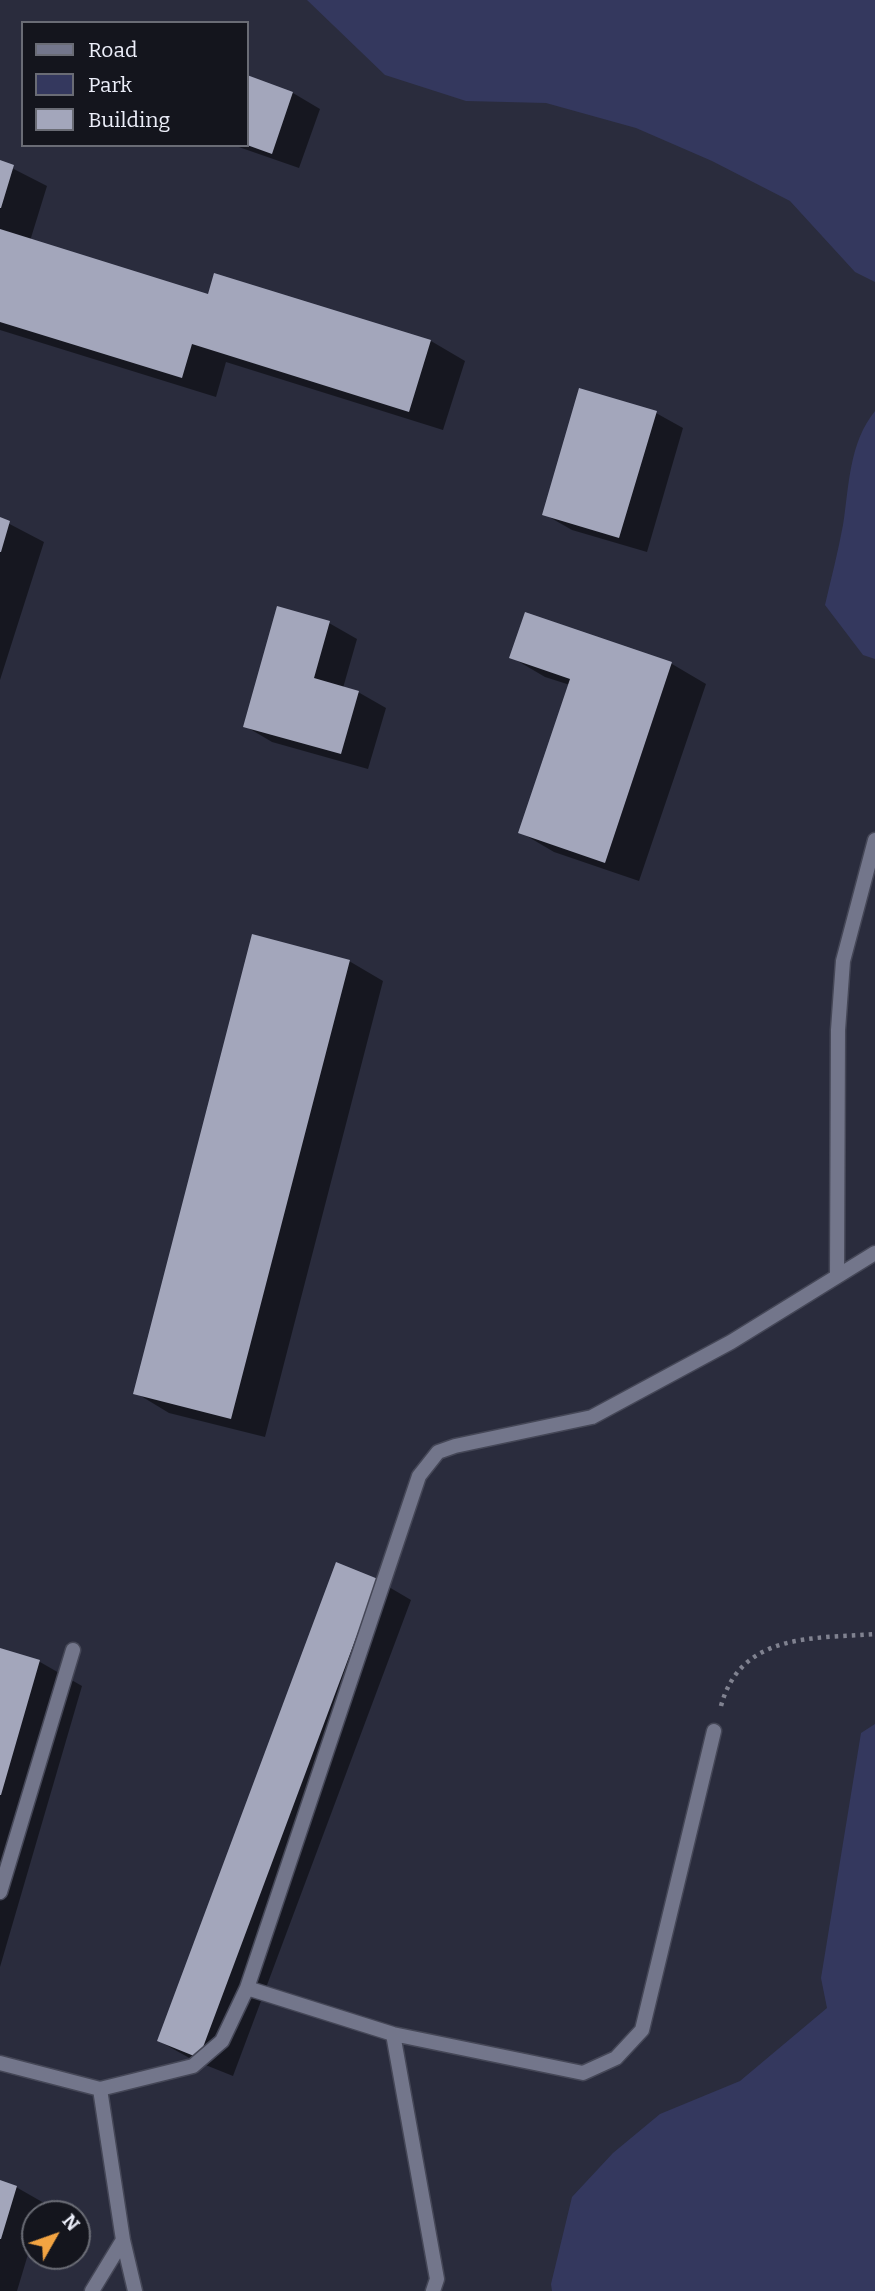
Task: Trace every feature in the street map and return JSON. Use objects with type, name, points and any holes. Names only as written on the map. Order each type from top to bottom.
[{"type":"street","points":[[837,1276],[838,1030],[842,961],[875,841]]},
{"type":"street","points":[[0,2063],[100,2089],[193,2066],[222,2040],[247,1988],[419,1476],[438,1452],[471,1441],[592,1417],[731,1342],[875,1253]]},
{"type":"street","points":[[0,1892],[74,1650]]},
{"type":"street","points":[[247,1988],[393,2034],[583,2073],[616,2059],[642,2030],[714,1731]]},
{"type":"street","points":[[393,2034],[437,2279],[433,2291]]},
{"type":"street","points":[[100,2089],[123,2240],[135,2291]]},
{"type":"street","points":[[92,2291],[123,2240]]},
{"type":"path","points":[[714,1731],[724,1696],[741,1670],[759,1653],[779,1642],[875,1634]]},
{"type":"green space","points":[[307,0],[875,0],[875,282],[855,272],[790,201],[712,161],[636,128],[546,103],[466,101],[385,75]]},
{"type":"green space","points":[[875,411],[875,659],[863,655],[825,605],[841,535],[855,451],[866,423]]},
{"type":"green space","points":[[875,1724],[875,2291],[552,2291],[551,2284],[572,2197],[613,2153],[660,2114],[740,2081],[827,2008],[821,1978],[861,1733]]},
{"type":"building","points":[[248,75],[293,92],[272,154],[248,145]]},
{"type":"building","points":[[0,160],[14,165],[1,208],[0,208]]},
{"type":"building","points":[[0,229],[208,294],[214,273],[431,340],[409,412],[192,344],[182,378],[0,322]]},
{"type":"building","points":[[579,388],[657,411],[619,538],[542,515]]},
{"type":"building","points":[[0,517],[10,521],[1,552],[0,552]]},
{"type":"building","points":[[277,606],[330,621],[314,678],[359,691],[341,754],[243,727]]},
{"type":"building","points":[[525,612],[672,662],[605,863],[518,833],[570,679],[509,658]]},
{"type":"building","points":[[252,934],[350,960],[231,1419],[133,1394]]},
{"type":"building","points":[[336,1562],[378,1579],[199,2058],[157,2041]]},
{"type":"building","points":[[0,1648],[40,1660],[1,1795],[0,1795]]},
{"type":"building","points":[[0,2180],[17,2186],[1,2239],[0,2239]]}]
